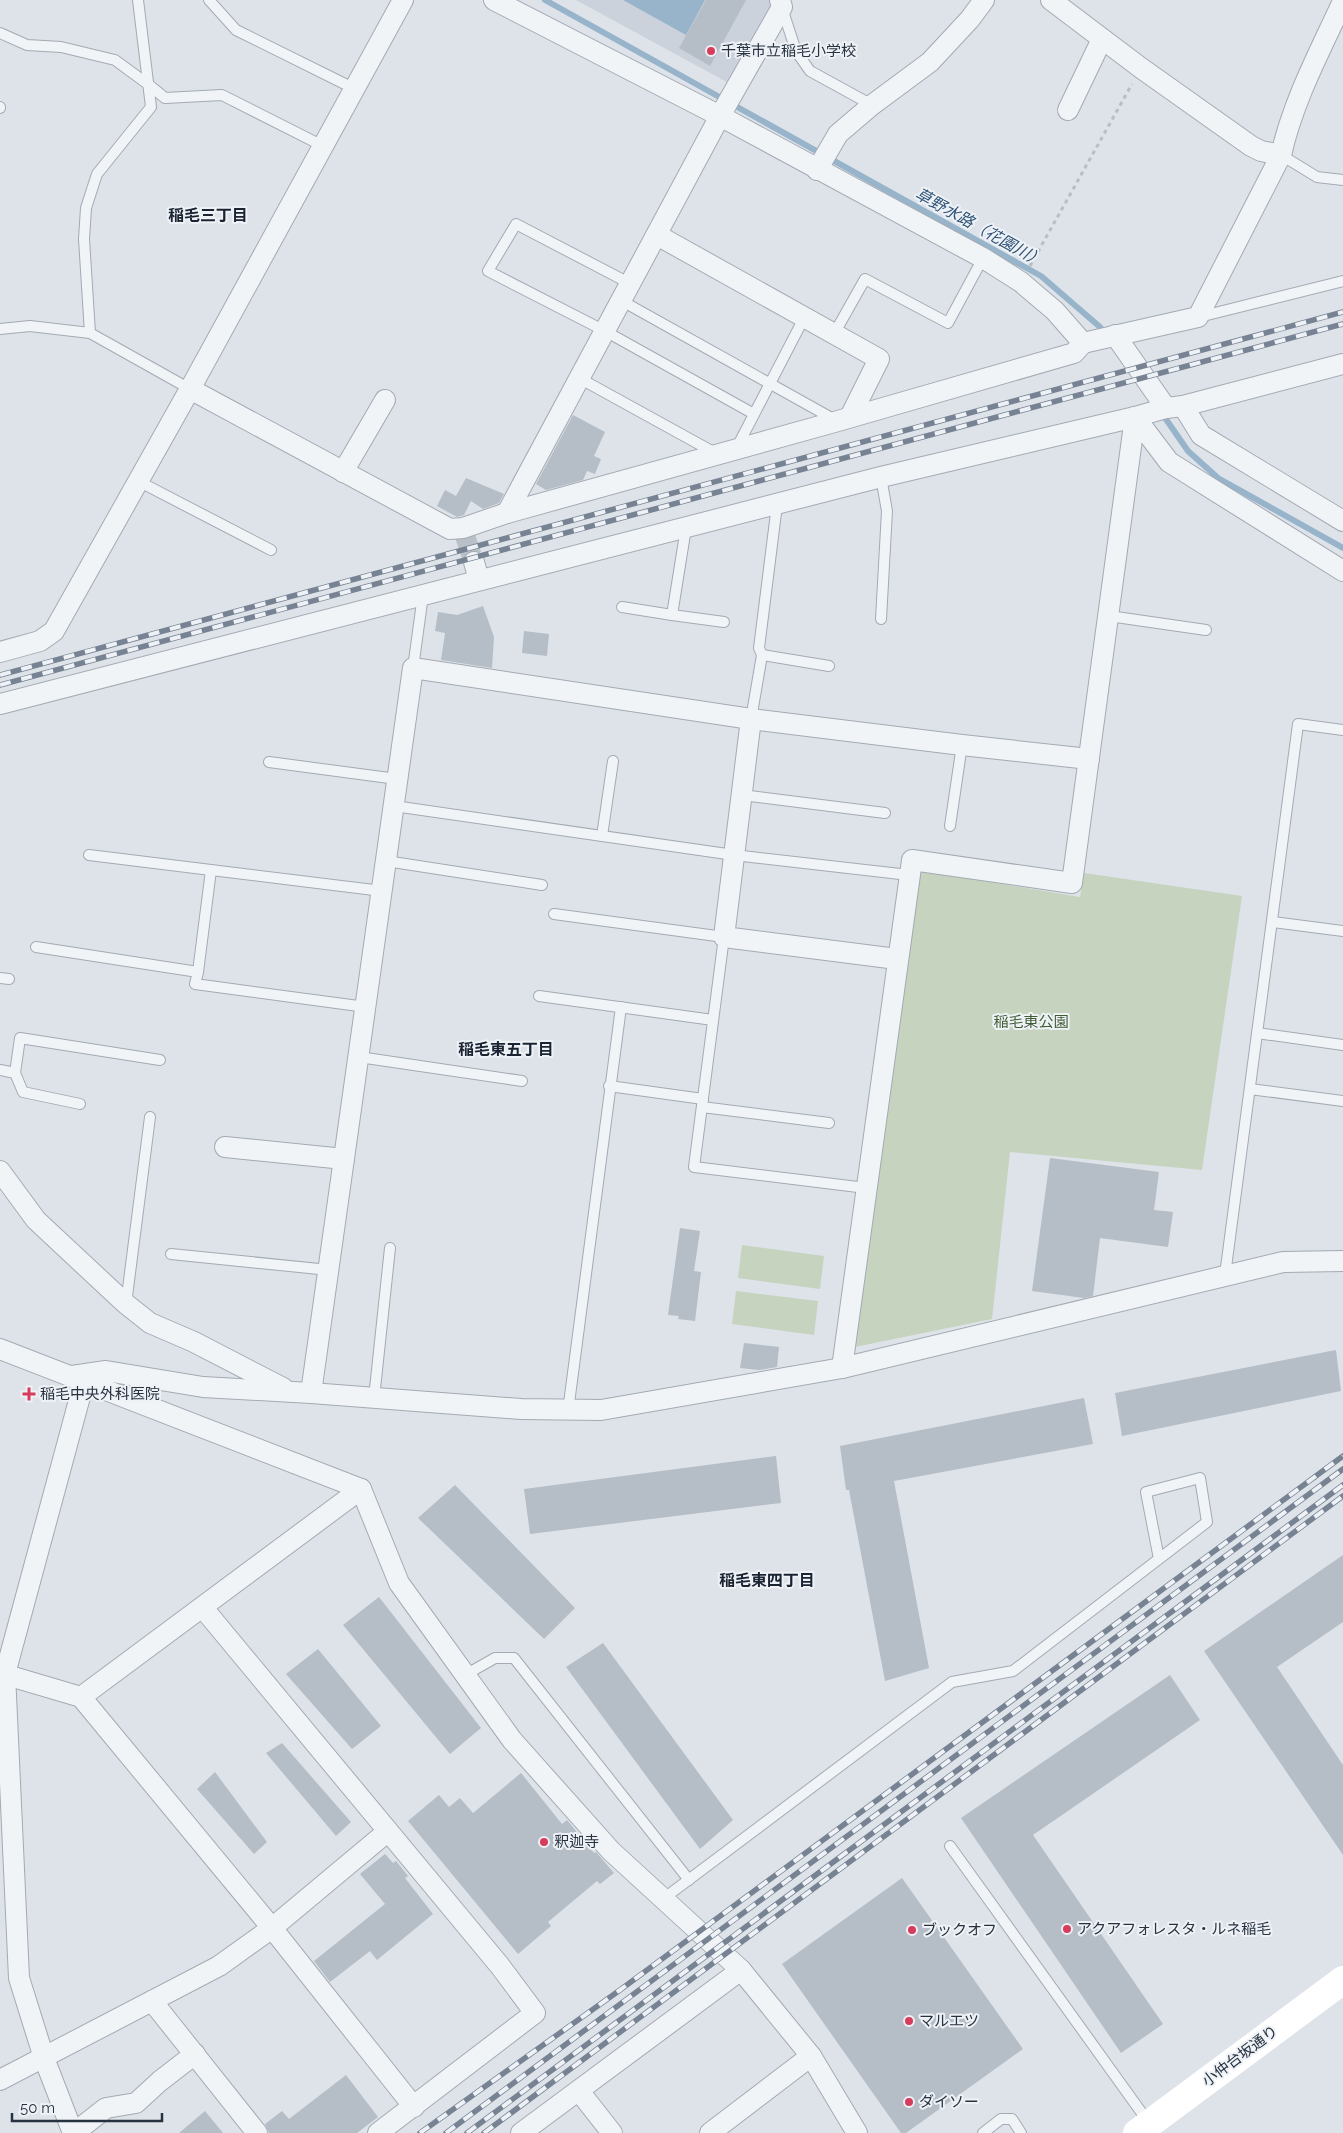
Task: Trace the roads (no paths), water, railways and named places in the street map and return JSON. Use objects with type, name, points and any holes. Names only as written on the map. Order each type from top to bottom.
[{"type":"street","points":[[0,652],[40,641],[54,631],[190,389],[403,0]]},
{"type":"street","points":[[494,0],[720,116],[983,258],[1021,282],[1042,299],[1084,343]]},
{"type":"street","points":[[817,170],[838,134],[872,105],[930,62],[970,19],[984,0]]},
{"type":"street","points":[[1051,0],[1141,68],[1251,146],[1261,151],[1281,155]]},
{"type":"street","points":[[190,389],[450,529],[464,532],[507,513],[1074,353],[1084,343],[1198,317],[1281,155],[1287,128],[1343,0]]},
{"type":"street","points":[[507,513],[781,3]]},
{"type":"street","points":[[1068,110],[1102,39]]},
{"type":"street","points":[[657,235],[879,359],[844,419]]},
{"type":"street","points":[[1115,336],[1201,435],[1343,521]]},
{"type":"street","points":[[0,704],[423,594],[476,571],[686,528],[881,477],[1136,417],[1343,364]]},
{"type":"street","points":[[343,472],[385,400]]},
{"type":"street","points":[[1136,417],[1169,462],[1343,570]]},
{"type":"street","points":[[842,1368],[912,860],[1072,883],[1136,417]]},
{"type":"street","points":[[311,1393],[413,668],[751,719],[962,745],[1089,758]]},
{"type":"street","points":[[751,719],[724,937],[897,960]]},
{"type":"street","points":[[225,1147],[344,1159]]},
{"type":"street","points":[[0,1171],[36,1220],[126,1304],[150,1323],[194,1342],[291,1392]]},
{"type":"street","points":[[78,1379],[106,1372],[203,1387],[521,1409],[601,1410],[842,1368],[1283,1262],[1343,1261]]},
{"type":"street","points":[[0,1349],[361,1489],[398,1583],[519,1748],[611,1851],[741,1970],[811,2056],[858,2133]]},
{"type":"street","points":[[78,1379],[2,1673],[19,1978],[44,2058],[74,2133],[106,2108],[136,2103],[160,2081],[195,2054]]},
{"type":"street","points":[[81,1698],[361,1489]]},
{"type":"street","points":[[203,1608],[500,1966],[535,2013],[378,2133]]},
{"type":"street","points":[[2,1673],[81,1698],[272,1928],[414,2106]]},
{"type":"street","points":[[0,2080],[218,1966],[272,1928],[388,1832]]},
{"type":"street","points":[[521,2133],[741,1970]]},
{"type":"street","name":"小仲台坂通り","points":[[1143,2128],[1343,1980]]},
{"type":"street","points":[[152,2001],[258,2133]]},
{"type":"street","points":[[710,2133],[811,2056]]},
{"type":"street","points":[[579,2091],[612,2133]]},
{"type":"lane","points":[[90,333],[84,239],[86,208],[97,174],[150,107],[150,84],[138,0]]},
{"type":"lane","points":[[209,0],[236,30],[355,89]]},
{"type":"lane","points":[[781,3],[796,51],[810,71],[872,105]]},
{"type":"lane","points":[[0,33],[27,45],[61,47],[115,60],[150,84],[164,98],[222,95],[323,146]]},
{"type":"lane","points":[[1281,155],[1317,177],[1343,180]]},
{"type":"lane","points":[[754,414],[605,331],[488,271],[516,224],[770,384],[844,419]]},
{"type":"lane","points":[[834,334],[865,279],[948,323],[983,258]]},
{"type":"lane","points":[[1198,317],[1343,281]]},
{"type":"lane","points":[[580,378],[727,452],[754,414],[804,318]]},
{"type":"lane","points":[[0,329],[30,326],[90,333],[190,389]]},
{"type":"lane","points":[[881,477],[887,511],[881,619]]},
{"type":"lane","points":[[138,481],[271,550]]},
{"type":"lane","points":[[751,719],[762,655],[759,648],[777,504]]},
{"type":"lane","points":[[672,615],[686,528]]},
{"type":"lane","points":[[413,668],[423,594]]},
{"type":"lane","points":[[622,607],[724,622]]},
{"type":"lane","points":[[1109,616],[1206,630]]},
{"type":"lane","points":[[762,655],[829,666]]},
{"type":"lane","points":[[1226,1275],[1298,724],[1343,730]]},
{"type":"lane","points":[[950,826],[962,745]]},
{"type":"lane","points":[[602,836],[613,761]]},
{"type":"lane","points":[[269,762],[397,780]]},
{"type":"lane","points":[[742,796],[885,813]]},
{"type":"lane","points":[[394,806],[734,855],[909,875]]},
{"type":"lane","points":[[88,855],[382,890]]},
{"type":"lane","points":[[386,861],[542,885]]},
{"type":"lane","points":[[211,870],[195,984],[366,1008]]},
{"type":"lane","points":[[554,914],[724,937],[694,1167],[866,1188]]},
{"type":"lane","points":[[1273,922],[1343,932]]},
{"type":"lane","points":[[36,948],[198,972]]},
{"type":"lane","points":[[539,996],[713,1020]]},
{"type":"lane","points":[[568,1411],[620,1007]]},
{"type":"lane","points":[[1257,1033],[1343,1045]]},
{"type":"lane","points":[[80,1104],[23,1092],[15,1073],[20,1038],[160,1060]]},
{"type":"lane","points":[[359,1057],[522,1080]]},
{"type":"lane","points":[[0,1070],[15,1073]]},
{"type":"lane","points":[[609,1086],[829,1123]]},
{"type":"lane","points":[[1250,1089],[1343,1102]]},
{"type":"lane","points":[[126,1304],[150,1117]]},
{"type":"lane","points":[[374,1398],[390,1248]]},
{"type":"lane","points":[[171,1254],[328,1270]]},
{"type":"lane","points":[[663,1899],[952,1682],[1014,1671],[1207,1522],[1200,1478],[1146,1492],[1159,1559]]},
{"type":"lane","points":[[465,1675],[495,1658],[514,1658],[689,1880]]},
{"type":"lane","points":[[950,1846],[1143,2128]]},
{"type":"lane","points":[[983,2133],[1002,2119],[1012,2119],[1021,2133]]},
{"type":"water","points":[[623,0],[705,0],[686,35]]},
{"type":"waterway","name":"草野水路（花園川）","points":[[545,0],[1041,276],[1100,327],[1106,335]]},
{"type":"waterway","name":"草野水路（花園川）","points":[[1161,412],[1188,451],[1218,478],[1343,548]]},
{"type":"tunnel","points":[[465,536],[474,562]]},
{"type":"railway","points":[[0,675],[1343,312]]},
{"type":"railway","points":[[0,685],[1343,324]]},
{"type":"railway","points":[[420,2133],[620,1990],[1343,1456]]},
{"type":"railway","points":[[446,2133],[1343,1469]]},
{"type":"railway","points":[[467,2133],[1343,1485]]},
{"type":"railway","points":[[484,2133],[1343,1496]]},
{"type":"place","name":"千葉市立稲毛小学校","points":[[711,51]]},
{"type":"place","name":"稲毛中央外科医院","points":[[29,1394]]},
{"type":"place","name":"釈迦寺","points":[[544,1842]]},
{"type":"place","name":"アクアフォレスタ・ルネ稲毛","points":[[1067,1929]]},
{"type":"place","name":"ブックオフ","points":[[912,1930]]},
{"type":"place","name":"マルエツ","points":[[909,2021]]},
{"type":"place","name":"ダイソー","points":[[909,2102]]},
{"type":"district","name":"稲毛三丁目","points":[[208,215]]},
{"type":"district","name":"稲毛東五丁目","points":[[506,1049]]},
{"type":"district","name":"稲毛東四丁目","points":[[767,1580]]},
{"type":"park label","name":"稲毛東公園","points":[[1031,1022]]}]
